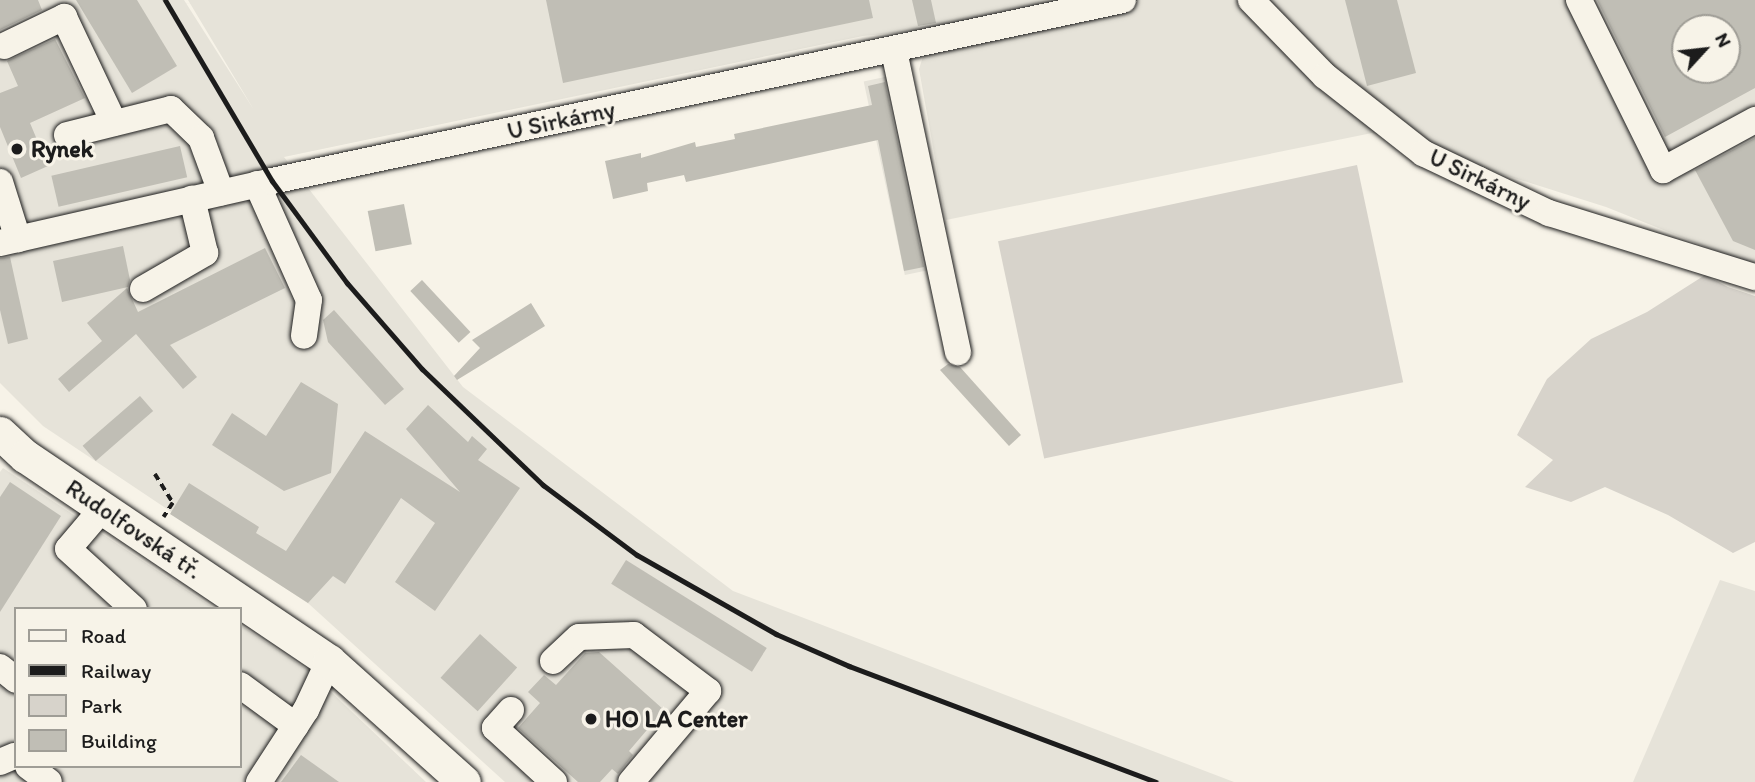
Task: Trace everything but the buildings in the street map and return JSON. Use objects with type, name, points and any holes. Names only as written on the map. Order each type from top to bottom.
[{"type":"main road","name":"Rudolfovská tř.","points":[[0,433],[25,456],[329,661],[464,782]]},
{"type":"street","name":"U Sirkárny","points":[[9,241],[257,184],[894,51],[1123,0]]},
{"type":"street","name":"U Sirkárny","points":[[1251,0],[1325,76],[1423,153],[1549,213],[1755,277]]},
{"type":"street","points":[[1579,0],[1663,170],[1755,120]]},
{"type":"street","points":[[4,46],[64,18],[114,123]]},
{"type":"street","points":[[894,51],[958,352]]},
{"type":"street","points":[[67,135],[171,109],[201,138],[221,192]]},
{"type":"street","points":[[0,182],[9,241]]},
{"type":"street","points":[[257,184],[309,300],[304,337]]},
{"type":"street","points":[[143,289],[205,253],[192,199]]},
{"type":"street","points":[[102,509],[68,549],[132,607]]},
{"type":"street","points":[[553,661],[579,637],[634,635],[708,691],[631,782]]},
{"type":"street","points":[[258,782],[296,726],[329,661]]},
{"type":"street","points":[[0,667],[14,678]]},
{"type":"street","points":[[242,686],[296,726]]},
{"type":"street","points":[[511,710],[495,728],[554,782]]},
{"type":"street","points":[[28,768],[49,782]]},
{"type":"path","points":[[149,540],[173,503],[155,474]]},
{"type":"shaded area","points":[[0,0],[184,0],[254,110],[188,0],[1755,0],[1755,263],[1751,265],[1606,207],[1372,133],[946,220],[919,69],[932,29],[863,36],[284,157],[463,387],[733,591],[1234,782],[505,782],[309,604],[43,426],[0,383]]},
{"type":"shaded area","points":[[894,75],[935,269],[905,275],[864,81]]},
{"type":"shaded area","points":[[3,468],[212,607],[14,607],[14,768],[242,768],[242,626],[308,670],[426,782],[0,782],[0,472]]},
{"type":"shaded area","points":[[1720,580],[1755,591],[1755,782],[1633,782]]},
{"type":"green space","points":[[1357,165],[1403,382],[1044,458],[998,241]]},
{"type":"green space","points":[[1705,275],[1728,287],[1755,296],[1755,542],[1733,553],[1668,515],[1605,487],[1571,502],[1525,487],[1553,460],[1517,435],[1547,379],[1591,339],[1647,312]]},
{"type":"railway","points":[[165,0],[272,181],[347,283],[422,369],[543,485],[637,555],[776,634],[849,666],[1156,782]]},
{"type":"place","name":"Rynek","points":[[17,149]]},
{"type":"place","name":"HO LA Center","points":[[591,719]]}]
